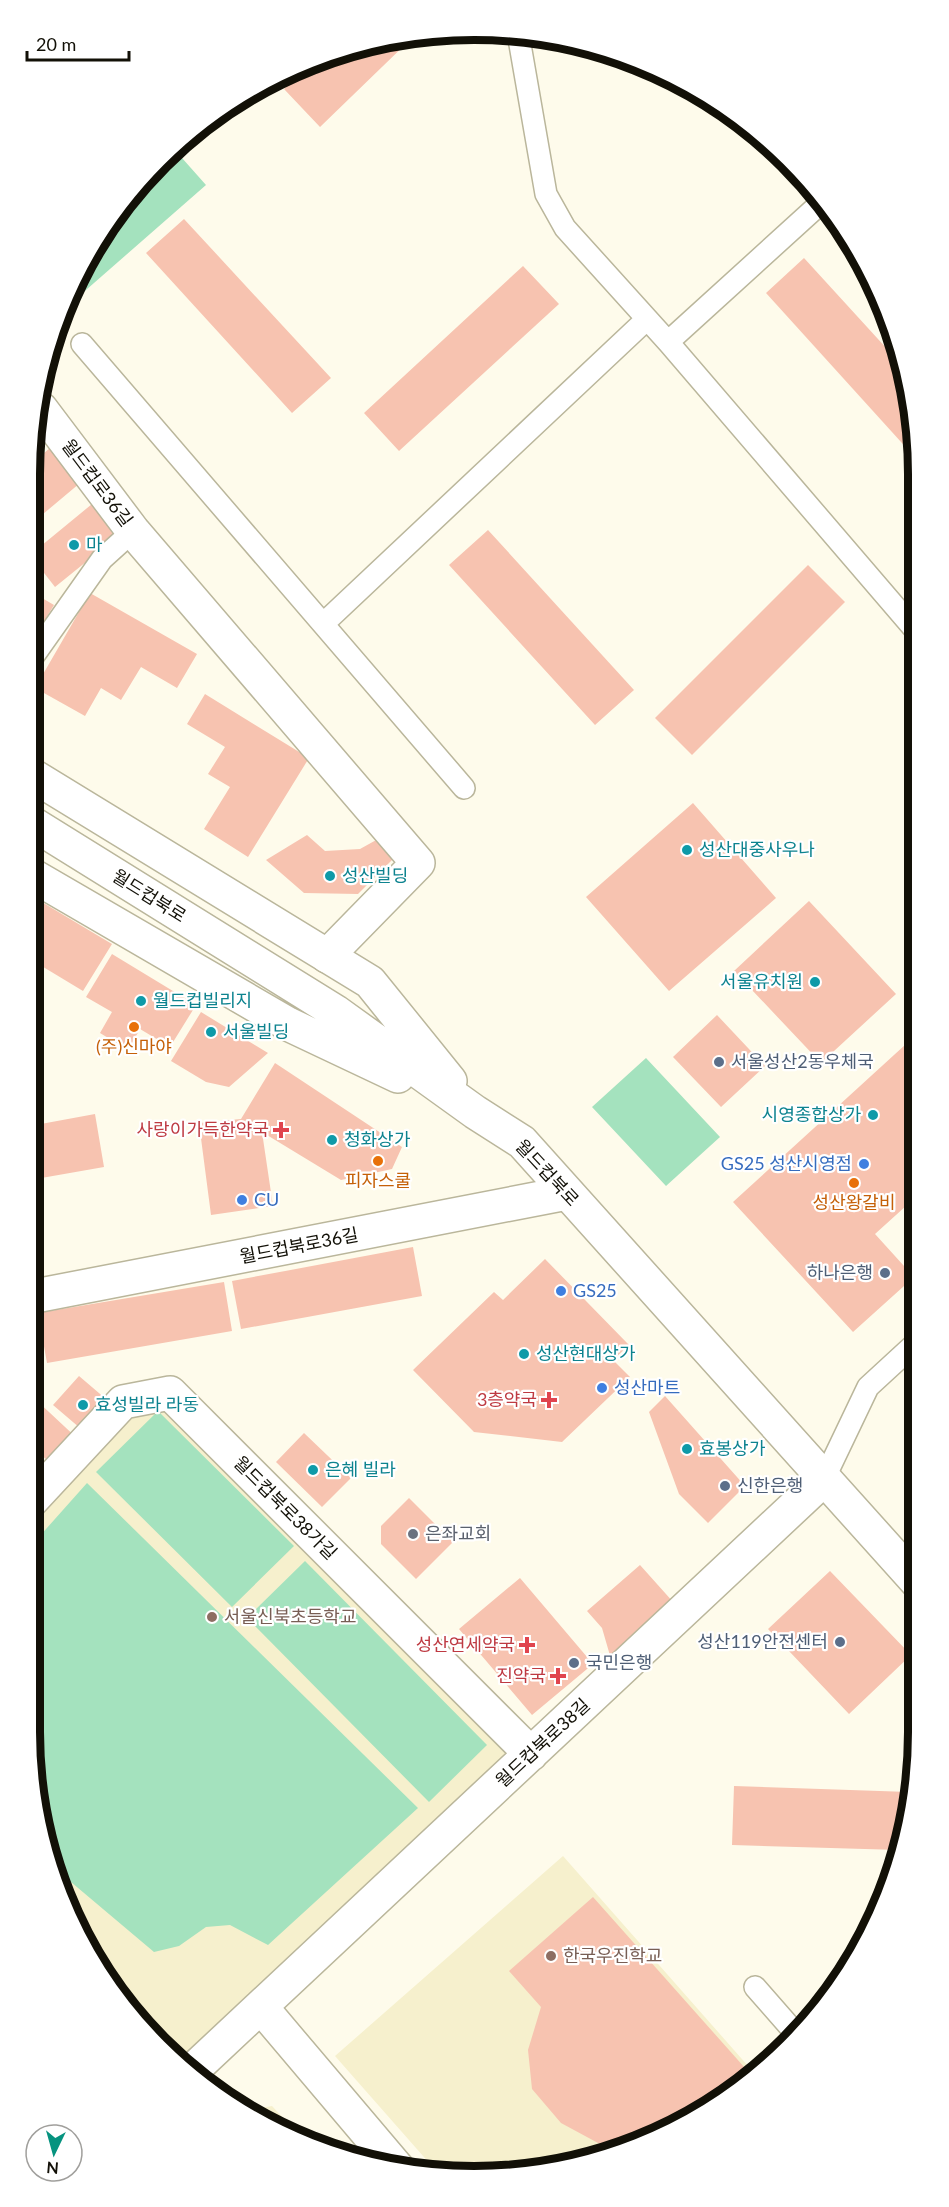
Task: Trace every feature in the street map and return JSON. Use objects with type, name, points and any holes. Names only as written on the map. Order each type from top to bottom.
[{"type":"street","name":"월드컵로36길","points":[[44,420],[133,531]]},
{"type":"street","points":[[133,531],[418,863],[327,956]]},
{"type":"street","points":[[40,780],[370,982],[475,1112]]},
{"type":"street","name":"월드컵북로","points":[[40,828],[336,1012],[475,1112],[522,1142],[908,1572]]},
{"type":"street","points":[[40,880],[288,1024],[475,1112]]},
{"type":"street","name":"월드컵북로36길","points":[[40,1295],[567,1193]]},
{"type":"street","name":"월드컵북로38가길","points":[[40,1492],[123,1402],[170,1393],[531,1754]]},
{"type":"street","name":"월드컵북로38길","points":[[197,2066],[824,1479]]},
{"type":"street","points":[[261,2007],[389,2158]]},
{"type":"lane","points":[[520,43],[546,194],[565,228],[668,342],[908,622]]},
{"type":"lane","points":[[668,342],[817,207]]},
{"type":"lane","points":[[323,624],[647,319]]},
{"type":"lane","points":[[82,344],[464,788]]},
{"type":"lane","name":"월드컵로36길","points":[[40,646],[102,559],[133,531]]},
{"type":"lane","points":[[824,1479],[868,1386],[908,1350]]},
{"type":"lane","points":[[755,1987],[791,2029]]},
{"type":"shaded area","name":"서울신북초등학교","points":[[170,1393],[531,1754],[197,2066],[148,2019],[130,1997],[85,1924],[55,1845],[44,1789],[40,1732],[40,1491],[123,1402]]},
{"type":"shaded area","name":"한국우진학교","points":[[563,1856],[750,2068],[716,2093],[666,2122],[587,2152],[503,2166],[446,2166],[430,2164],[335,2056]]},
{"type":"shaded area","points":[[272,2106],[290,2125],[283,2122],[258,2109]]},
{"type":"green space","points":[[180,156],[206,185],[79,296],[99,257],[130,210]]},
{"type":"green space","points":[[646,1058],[720,1137],[666,1186],[592,1107]]},
{"type":"green space","points":[[158,1411],[294,1546],[232,1607],[96,1472]]},
{"type":"green space","points":[[87,1483],[418,1808],[268,1945],[230,1925],[206,1927],[179,1946],[154,1952],[66,1878],[55,1845],[41,1761],[40,1536]]},
{"type":"green space","points":[[305,1561],[487,1745],[429,1802],[247,1618]]},
{"type":"building","points":[[403,47],[320,127],[284,89],[293,81],[335,64],[362,55]]},
{"type":"building","points":[[699,104],[713,112],[710,115]]},
{"type":"building","points":[[184,219],[331,378],[292,413],[146,253]]},
{"type":"building","points":[[804,258],[891,353],[905,418],[908,450],[766,293]]},
{"type":"building","points":[[523,266],[559,304],[399,451],[364,413]]},
{"type":"building","points":[[56,443],[86,478],[40,517],[40,474],[41,456]]},
{"type":"building","name":"마","points":[[92,504],[118,536],[55,587],[40,568],[40,547]]},
{"type":"building","points":[[488,530],[634,690],[595,725],[449,565]]},
{"type":"building","points":[[808,565],[845,602],[692,755],[655,718]]},
{"type":"building","points":[[90,593],[197,654],[177,688],[141,667],[121,700],[101,688],[85,716],[40,691],[40,679]]},
{"type":"building","points":[[40,597],[54,605],[40,628]]},
{"type":"building","points":[[205,694],[309,758],[248,857],[204,829],[230,787],[208,774],[225,747],[187,724]]},
{"type":"building","name":"성산대중사우나","points":[[693,803],[776,898],[669,991],[586,897]]},
{"type":"building","name":"성산빌딩","points":[[307,835],[325,851],[360,849],[378,839],[395,857],[358,894],[304,893],[266,860]]},
{"type":"building","points":[[40,901],[112,944],[83,991],[40,965]]},
{"type":"building","name":"서울유치원","points":[[809,901],[896,994],[821,1063],[734,971]]},
{"type":"building","name":"월드컵빌리지","points":[[112,954],[196,1005],[170,1047],[140,1029],[128,1050],[100,1033],[112,1012],[86,997]]},
{"type":"building","name":"서울빌딩","points":[[201,1012],[268,1053],[229,1087],[206,1082],[171,1061]]},
{"type":"building","name":"서울성산2동우체국","points":[[717,1015],[765,1066],[721,1107],[673,1057]]},
{"type":"building","name":"시영종합상가","points":[[908,1042],[908,1204],[875,1234],[908,1270],[908,1282],[853,1332],[733,1202]]},
{"type":"building","name":"청화상가","points":[[275,1063],[402,1147],[392,1169],[341,1180],[262,1132],[273,1206],[211,1215],[199,1123],[241,1119]]},
{"type":"building","points":[[95,1114],[104,1167],[40,1178],[40,1124]]},
{"type":"building","points":[[413,1247],[422,1296],[241,1329],[232,1281]]},
{"type":"building","name":"성산현대상가","points":[[545,1259],[629,1345],[613,1360],[630,1377],[562,1442],[474,1432],[413,1370],[494,1292],[503,1300]]},
{"type":"building","points":[[224,1282],[232,1331],[47,1363],[40,1313]]},
{"type":"building","name":"효성빌라 라동","points":[[79,1376],[113,1405],[87,1434],[53,1405]]},
{"type":"building","name":"효봉상가","points":[[665,1396],[745,1486],[708,1523],[679,1494],[649,1412]]},
{"type":"building","points":[[40,1404],[80,1441],[55,1467],[40,1454]]},
{"type":"building","name":"은혜 빌라","points":[[304,1433],[351,1478],[322,1507],[276,1462]]},
{"type":"building","name":"은좌교회","points":[[409,1498],[453,1542],[416,1579],[381,1544],[381,1526]]},
{"type":"building","points":[[640,1565],[674,1603],[611,1659],[602,1628],[587,1611]]},
{"type":"building","name":"성산119안전센터","points":[[830,1571],[908,1652],[908,1658],[849,1714],[768,1629]]},
{"type":"building","points":[[520,1578],[593,1664],[532,1715],[459,1629]]},
{"type":"building","points":[[734,1786],[904,1792],[892,1850],[732,1845]]},
{"type":"building","name":"한국우진학교","points":[[593,1897],[747,2070],[716,2093],[666,2122],[604,2146],[561,2123],[532,2089],[528,2050],[541,2007],[509,1971]]},
{"type":"place","name":"마","points":[[74,545]]},
{"type":"place","name":"성산대중사우나","points":[[687,850]]},
{"type":"place","name":"성산빌딩","points":[[330,876]]},
{"type":"place","name":"서울유치원","points":[[815,982]]},
{"type":"place","name":"월드컵빌리지","points":[[141,1001]]},
{"type":"place","name":"(주)신마야","points":[[134,1027]]},
{"type":"place","name":"서울빌딩","points":[[211,1032]]},
{"type":"place","name":"서울성산2동우체국","points":[[719,1062]]},
{"type":"place","name":"시영종합상가","points":[[873,1115]]},
{"type":"place","name":"사랑이가득한약국","points":[[281,1130]]},
{"type":"place","name":"청화상가","points":[[332,1140]]},
{"type":"place","name":"피자스쿨","points":[[378,1161]]},
{"type":"place","name":"GS25 성산시영점","points":[[864,1164]]},
{"type":"place","name":"성산왕갈비","points":[[854,1183]]},
{"type":"place","name":"CU","points":[[242,1200]]},
{"type":"place","name":"하나은행","points":[[885,1273]]},
{"type":"place","name":"GS25","points":[[561,1291]]},
{"type":"place","name":"성산현대상가","points":[[524,1354]]},
{"type":"place","name":"성산마트","points":[[602,1388]]},
{"type":"place","name":"3층약국","points":[[549,1400]]},
{"type":"place","name":"효성빌라 라동","points":[[83,1405]]},
{"type":"place","name":"효봉상가","points":[[687,1449]]},
{"type":"place","name":"은혜 빌라","points":[[313,1470]]},
{"type":"place","name":"신한은행","points":[[725,1486]]},
{"type":"place","name":"은좌교회","points":[[413,1534]]},
{"type":"place","name":"서울신북초등학교","points":[[212,1617]]},
{"type":"place","name":"성산119안전센터","points":[[840,1642]]},
{"type":"place","name":"성산연세약국","points":[[527,1645]]},
{"type":"place","name":"국민은행","points":[[574,1663]]},
{"type":"place","name":"진약국","points":[[558,1676]]},
{"type":"place","name":"한국우진학교","points":[[551,1956]]}]
